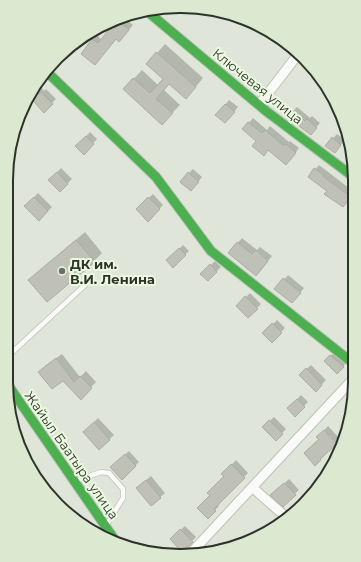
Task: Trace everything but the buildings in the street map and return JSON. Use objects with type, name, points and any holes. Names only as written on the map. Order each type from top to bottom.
[{"type":"main road","name":"Ключевая улица","points":[[152,15],[259,105],[348,173]]},
{"type":"main road","points":[[51,76],[156,177],[212,251],[348,359]]},
{"type":"main road","name":"Жайыл Баатыра улица","points":[[13,392],[111,534]]},
{"type":"street","points":[[259,105],[295,58]]},
{"type":"street","points":[[195,549],[348,384]]},
{"type":"street","points":[[252,488],[282,514]]},
{"type":"lane","points":[[13,352],[85,285]]},
{"type":"lane","points":[[74,481],[101,472],[109,473],[123,489],[123,498],[106,526]]},
{"type":"traffic: fast","points":[[152,15],[266,111],[348,173]]},
{"type":"traffic: fast","points":[[51,76],[156,177],[211,251],[348,359]]},
{"type":"traffic: fast","points":[[13,392],[111,534]]},
{"type":"place","name":"ДК им. В.И. Ленина","points":[[62,271]]}]
